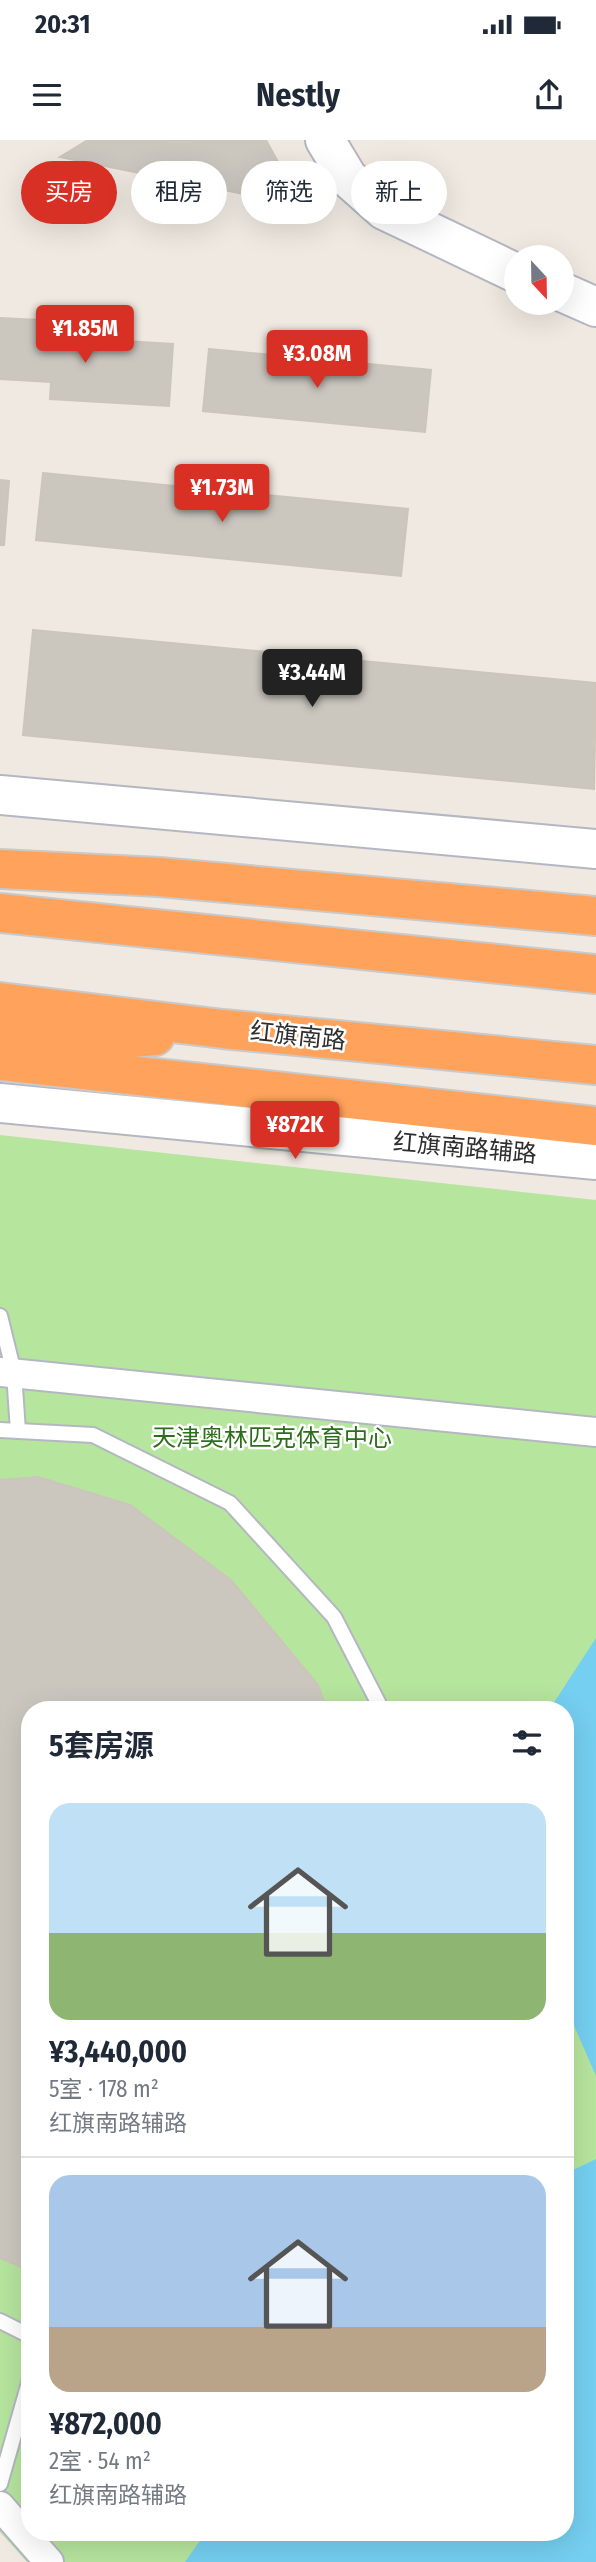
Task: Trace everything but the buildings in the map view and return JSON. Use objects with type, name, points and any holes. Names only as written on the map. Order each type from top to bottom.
[{"type":"highway","points":[[0,869],[159,877],[596,916]]},
{"type":"highway","points":[[0,913],[596,974]]},
{"type":"highway","name":"红旗南路","points":[[0,1002],[223,1029],[596,1065]]},
{"type":"highway","points":[[0,1038],[96,1041],[223,1029]]},
{"type":"highway","points":[[0,1061],[596,1126]]},
{"type":"main road","points":[[326,140],[348,178],[384,210],[504,267]]},
{"type":"main road","points":[[574,297],[596,307]]},
{"type":"main road","points":[[0,795],[596,849]]},
{"type":"main road","name":"红旗南路辅路","points":[[0,1103],[596,1160]]},
{"type":"street","points":[[7,1373],[596,1432]]},
{"type":"street","points":[[0,2506],[21,2530]]},
{"type":"street","points":[[31,2541],[49,2562]]},
{"type":"lane","points":[[0,1316],[18,1431]]},
{"type":"lane","points":[[0,1430],[93,1435],[229,1503],[334,1617],[377,1701]]},
{"type":"lane","points":[[0,2321],[21,2332]]},
{"type":"lane","points":[[0,2484],[21,2410]]},
{"type":"green space","name":"天津奥林匹克体育中心","points":[[0,1135],[596,1200],[596,2562],[27,2562],[0,2532]]},
{"type":"water","points":[[596,1638],[596,2076],[574,2026],[574,1701],[555,1701]]},
{"type":"water","points":[[596,2159],[596,2562],[185,2562],[200,2541],[574,2541],[574,2170]]}]
